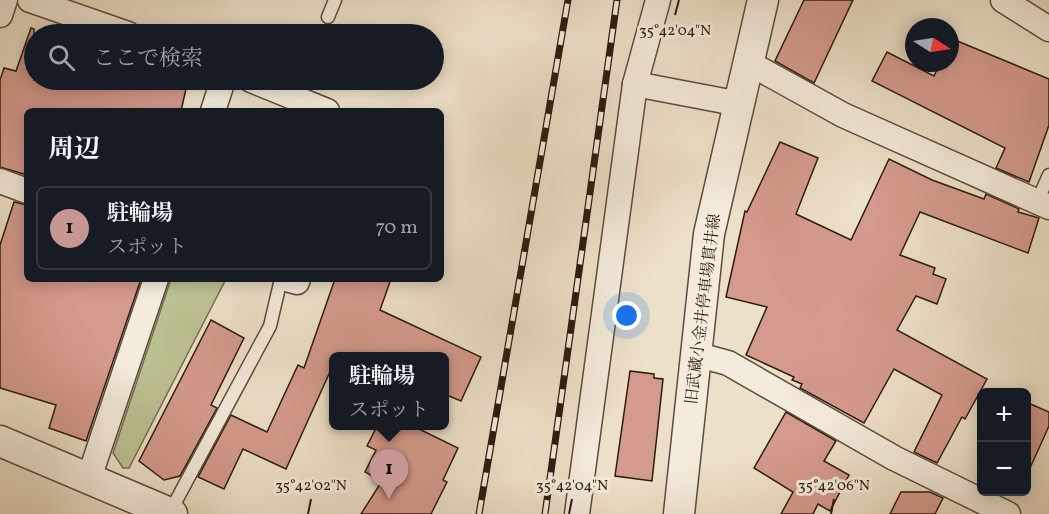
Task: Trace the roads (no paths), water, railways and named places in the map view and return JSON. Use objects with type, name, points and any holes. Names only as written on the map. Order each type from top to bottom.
[{"type":"street","points":[[0,15],[5,0]]},
{"type":"street","points":[[30,0],[99,24]]},
{"type":"street","points":[[577,514],[635,84],[658,0]]},
{"type":"street","name":"旧武蔵小金井停車場貫井線","points":[[679,514],[694,354],[709,234],[763,0]]},
{"type":"street","points":[[1003,0],[1049,29]]},
{"type":"street","points":[[749,63],[843,115],[1043,205]]},
{"type":"street","points":[[635,84],[740,104]]},
{"type":"street","points":[[214,108],[220,90]]},
{"type":"street","points":[[276,90],[320,108]]},
{"type":"street","points":[[0,181],[24,190]]},
{"type":"street","points":[[89,478],[155,282]]},
{"type":"street","points":[[694,354],[728,363],[894,458],[1008,514]]},
{"type":"street","points":[[0,441],[89,478],[120,504],[171,514]]},
{"type":"lane","points":[[328,17],[335,0]]},
{"type":"lane","points":[[1043,205],[1049,175]]},
{"type":"lane","points":[[171,514],[270,326],[280,282]]},
{"type":"railway","points":[[479,514],[568,0]]},
{"type":"railway","points":[[545,514],[617,0]]},
{"type":"place","name":"駐輪場","points":[[389,499]]}]
